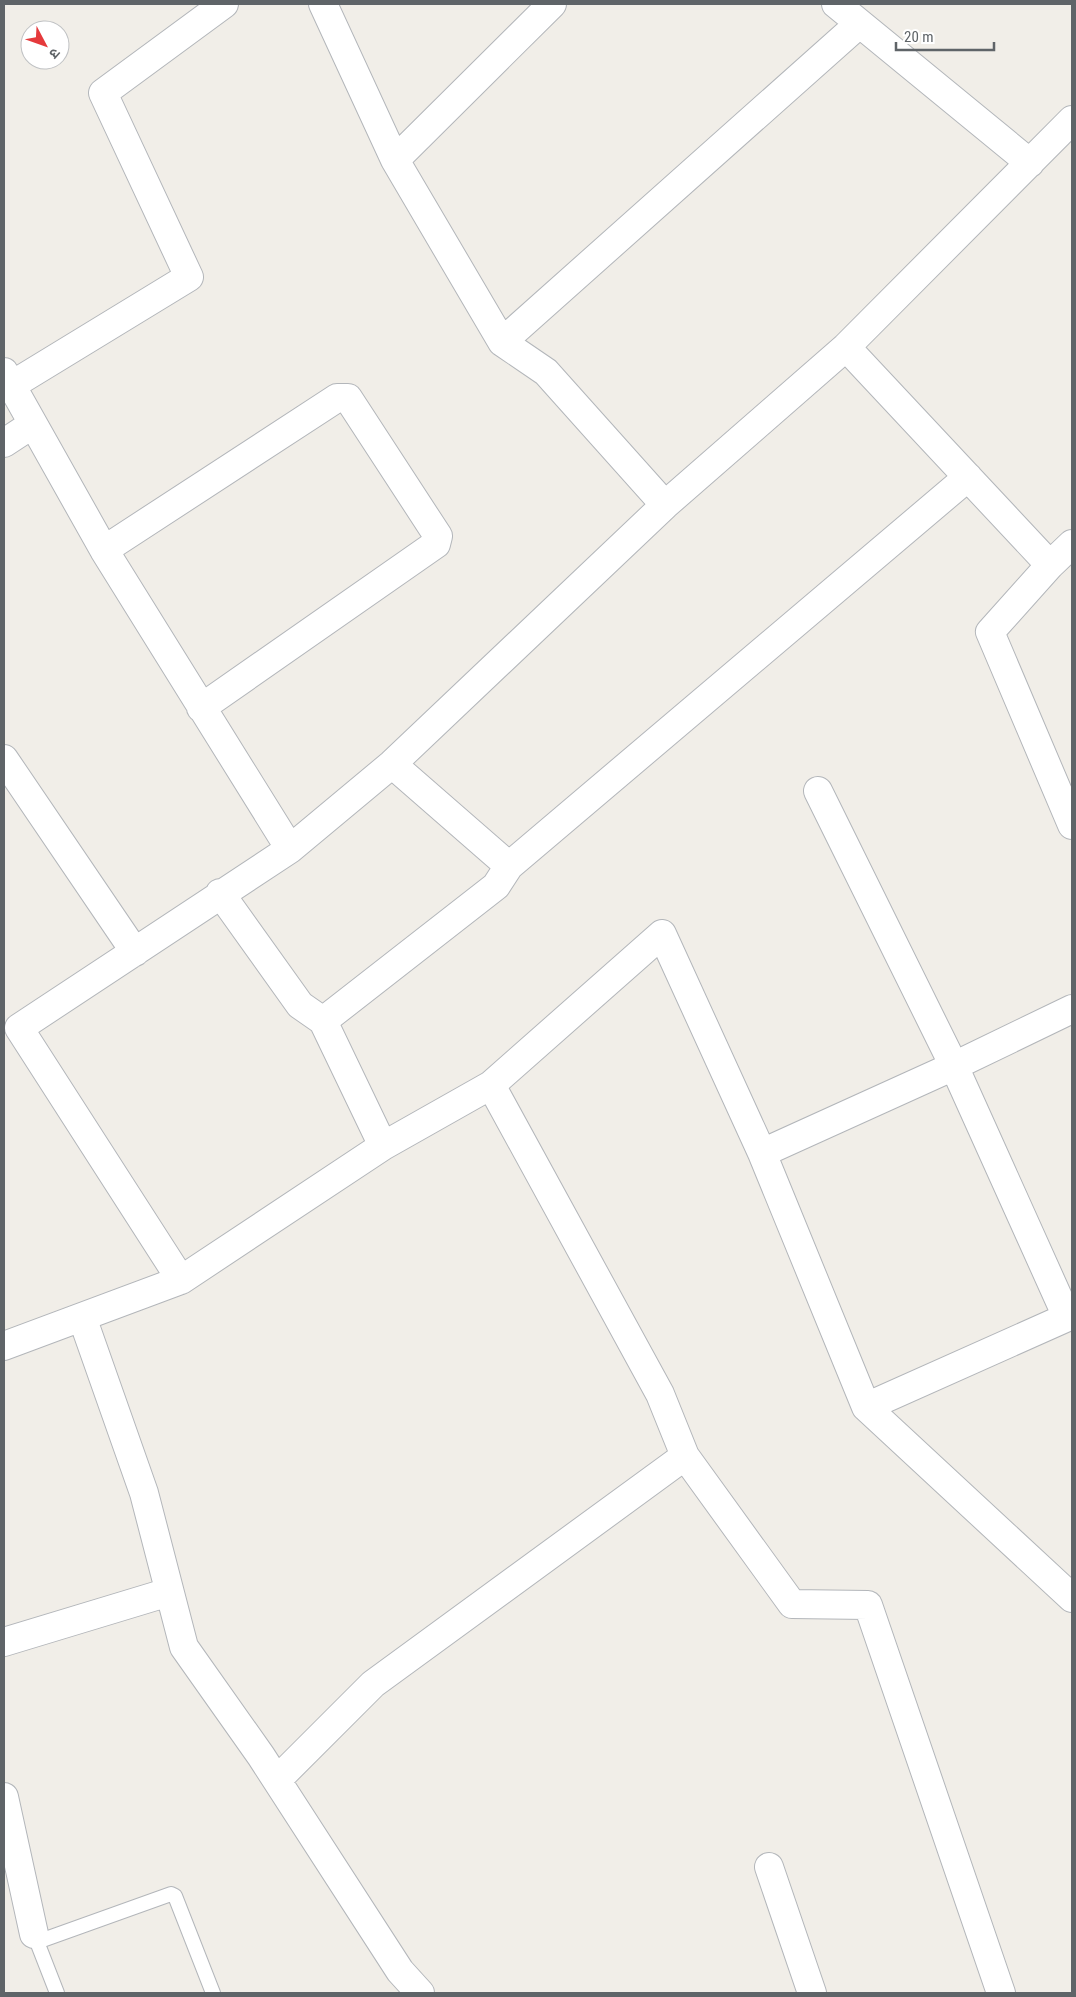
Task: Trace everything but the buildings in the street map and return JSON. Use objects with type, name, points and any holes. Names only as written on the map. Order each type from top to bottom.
[{"type":"street","points":[[224,4],[103,93],[189,277],[8,378],[104,550],[290,849]]},
{"type":"street","points":[[323,4],[395,160],[502,342],[546,372],[665,505]]},
{"type":"street","points":[[395,160],[552,4]]},
{"type":"street","points":[[836,4],[1030,163]]},
{"type":"street","points":[[502,342],[859,24]]},
{"type":"street","points":[[181,1280],[11,1028],[135,952],[220,893],[290,849],[392,764],[665,505],[846,347],[1072,120]]},
{"type":"street","points":[[846,347],[1050,565]]},
{"type":"street","points":[[104,550],[337,398],[348,398],[438,536],[436,544],[201,708]]},
{"type":"street","points":[[4,443],[33,424]]},
{"type":"street","points":[[324,1022],[496,886],[509,866],[968,476]]},
{"type":"street","points":[[1072,544],[1050,565],[990,632],[1072,825]]},
{"type":"street","points":[[4,759],[135,952]]},
{"type":"street","points":[[392,764],[509,866]]},
{"type":"street","points":[[818,791],[954,1066],[1070,1316],[866,1407]]},
{"type":"street","points":[[220,893],[300,1005],[324,1022],[383,1146]]},
{"type":"street","points":[[4,1346],[181,1280],[383,1146],[491,1085],[662,934],[762,1154],[866,1407],[1072,1598]]},
{"type":"street","points":[[762,1154],[954,1066],[1072,1009]]},
{"type":"street","points":[[491,1085],[660,1394],[685,1456],[792,1604],[868,1605],[1001,1993]]},
{"type":"street","points":[[82,1317],[144,1493],[184,1647],[276,1780],[394,1962],[420,1993]]},
{"type":"street","points":[[276,1780],[373,1684],[685,1456]]},
{"type":"street","points":[[4,1642],[170,1592]]},
{"type":"street","points":[[4,1797],[36,1938]]},
{"type":"street","points":[[769,1867],[812,1993]]},
{"type":"lane","points":[[57,1993],[36,1938],[171,1894],[176,1896],[213,1993]]}]
